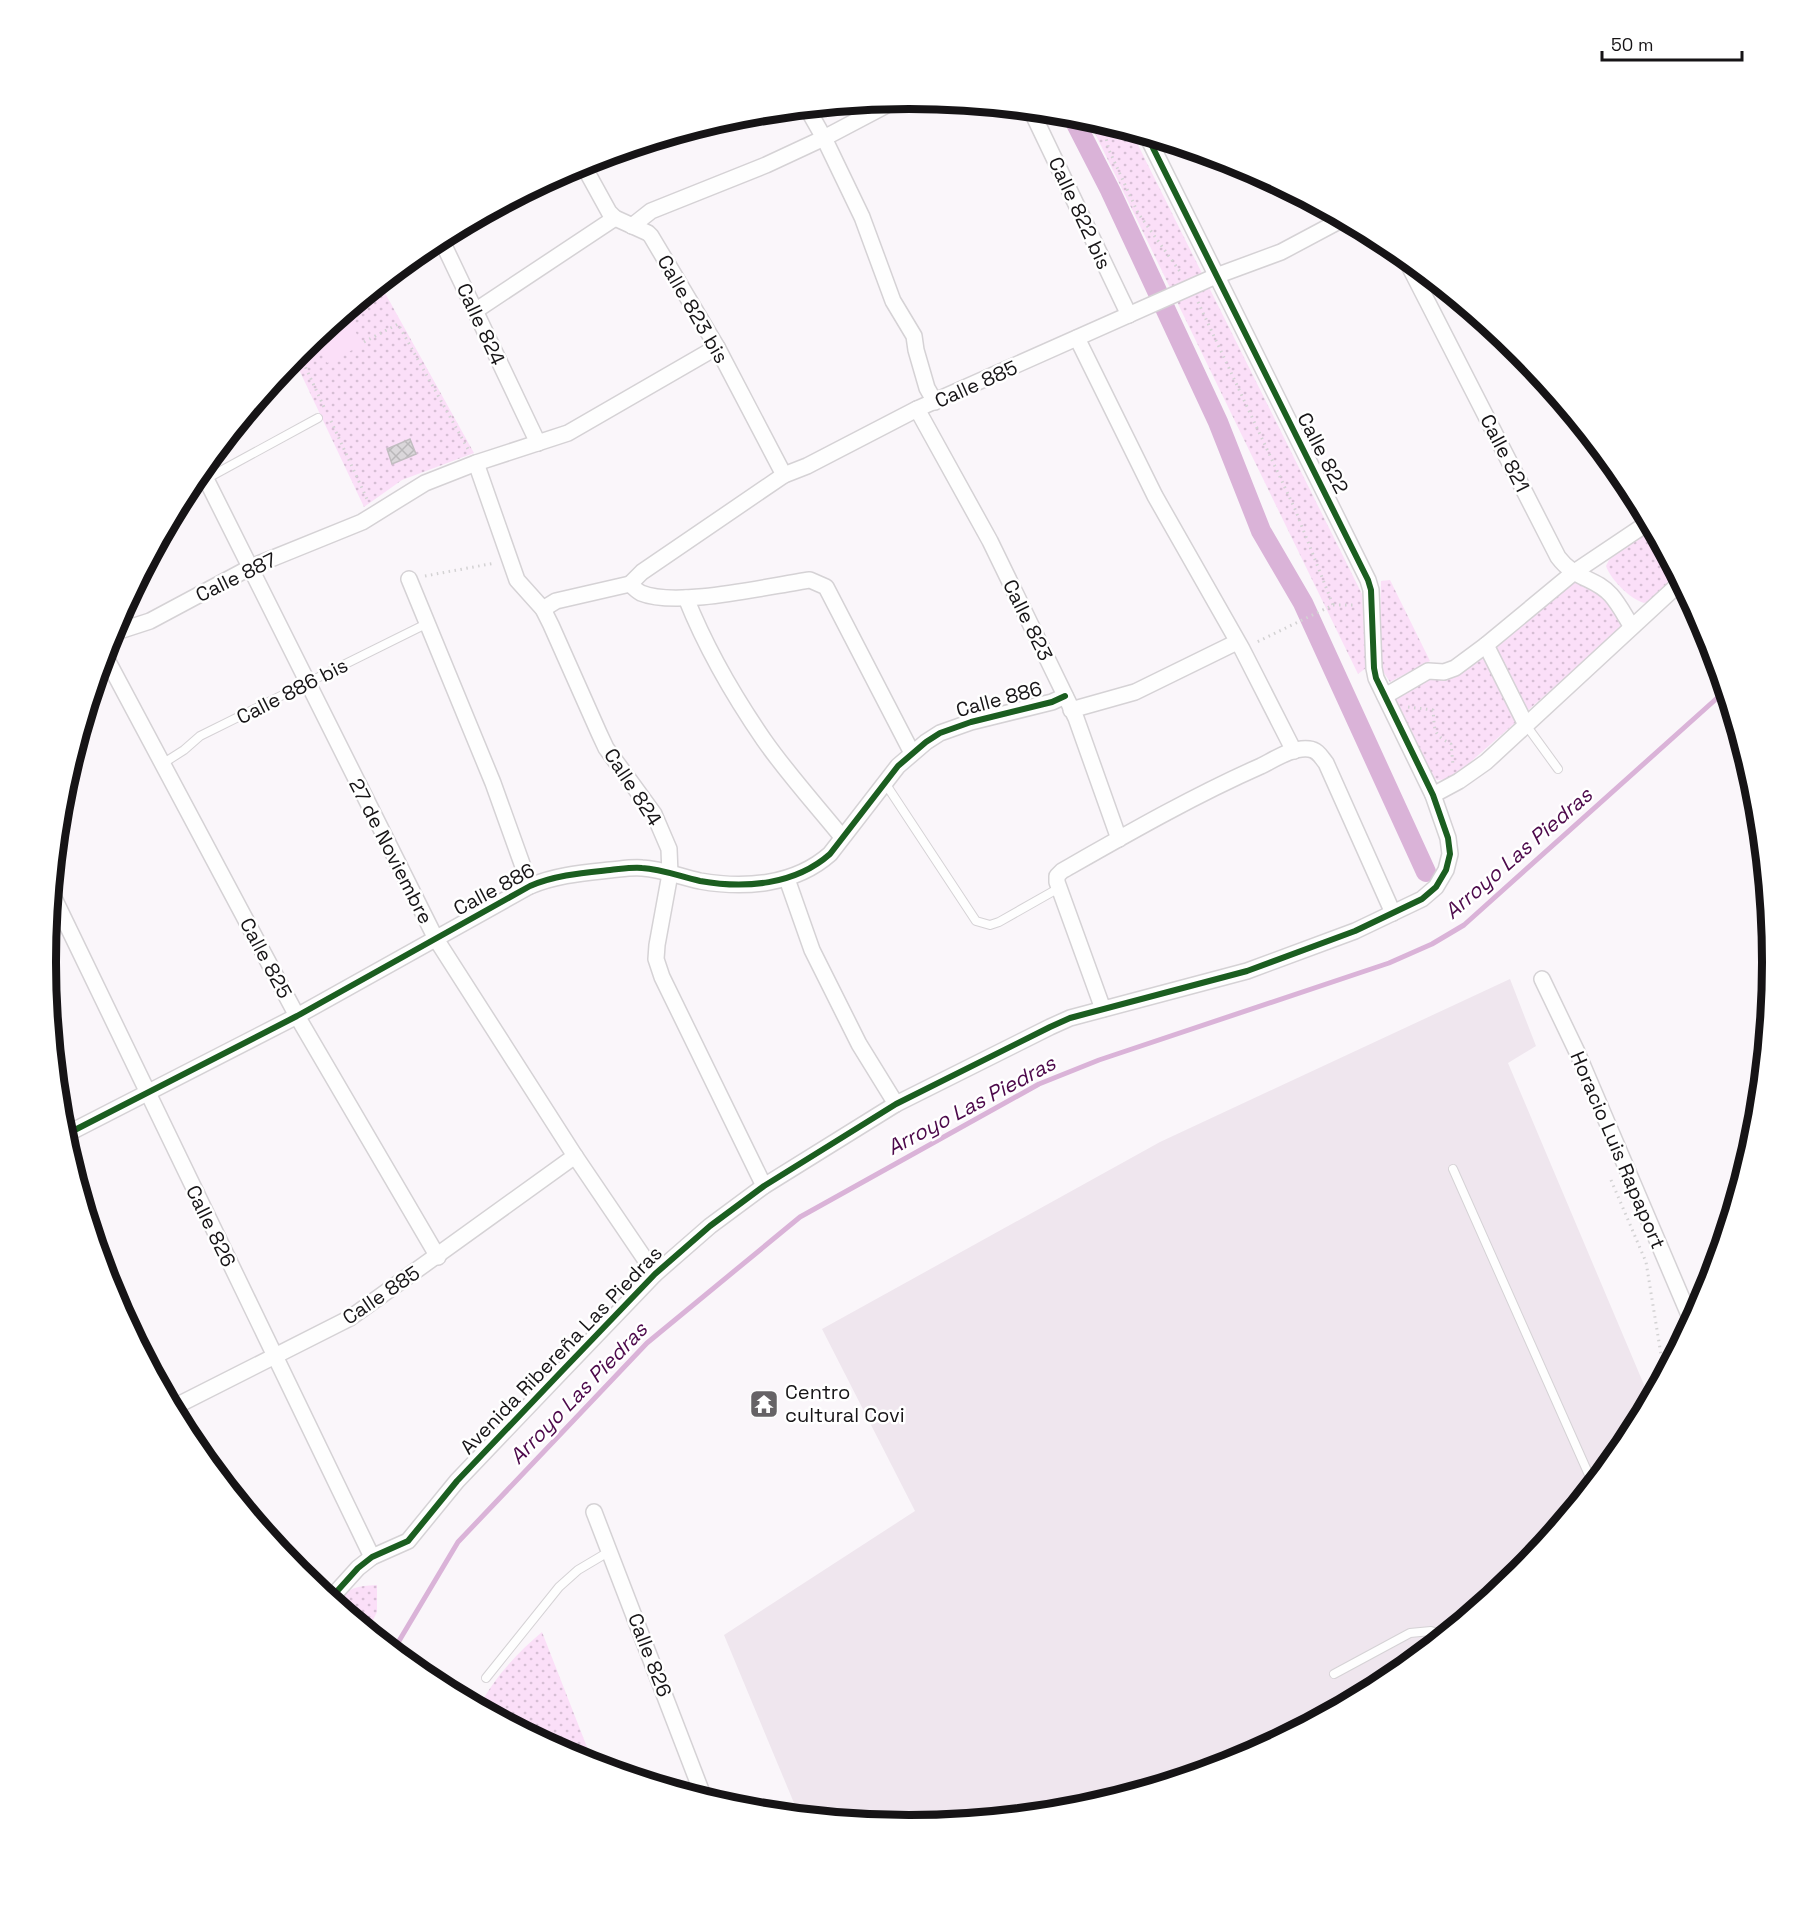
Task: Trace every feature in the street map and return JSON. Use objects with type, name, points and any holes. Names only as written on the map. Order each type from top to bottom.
[{"type":"street","points":[[632,226],[651,212],[766,165],[878,110]]},
{"type":"street","points":[[811,115],[862,217],[893,300],[914,336],[927,388],[935,402]]},
{"type":"street","name":"Calle 822 bis","points":[[1035,118],[1129,315]]},
{"type":"street","name":"Calle 822","points":[[1151,144],[1368,580],[1371,590],[1374,668],[1385,696],[1433,795]]},
{"type":"street","points":[[475,311],[615,218],[609,212],[587,171]]},
{"type":"street","name":"Calle 823 bis","points":[[615,218],[651,236],[717,347],[784,475]]},
{"type":"street","name":"Calle 885","points":[[630,584],[642,572],[784,475],[807,466],[917,410],[1216,276],[1281,252],[1335,223]]},
{"type":"street","name":"Calle 824","points":[[445,246],[538,443]]},
{"type":"street","name":"Calle 821","points":[[1413,273],[1558,557],[1573,573],[1611,595],[1632,627]]},
{"type":"street","points":[[1077,339],[1155,496],[1240,645],[1294,751]]},
{"type":"street","name":"Calle 887","points":[[123,629],[150,621],[251,567],[368,518],[425,483],[476,463],[568,433],[587,424],[717,347]]},
{"type":"street","name":"Calle 823","points":[[917,410],[990,541],[1068,703],[1119,839]]},
{"type":"street","name":"Calle 824","points":[[476,463],[518,580],[543,609],[602,740],[654,814],[669,849],[670,874],[656,959],[764,1186]]},
{"type":"street","name":"27 de Noviembre","points":[[206,479],[436,939],[575,1156],[655,1274]]},
{"type":"street","points":[[1385,696],[1428,671],[1444,672],[1455,668],[1573,573],[1643,526]]},
{"type":"street","points":[[409,579],[493,783],[530,886]]},
{"type":"street","points":[[543,609],[556,600],[630,584],[640,593],[665,598],[686,598],[810,580],[826,587],[912,753]]},
{"type":"street","points":[[1433,795],[1459,781],[1486,762],[1675,587]]},
{"type":"street","points":[[686,598],[701,636],[716,664],[764,740],[842,837]]},
{"type":"street","points":[[126,622],[129,627]]},
{"type":"street","name":"Calle 886","points":[[72,1131],[297,1016],[530,886],[549,878],[642,868],[701,881],[731,884],[763,883],[788,879],[822,861],[830,854],[898,766],[926,742],[950,729],[1052,702],[1068,703],[1135,692],[1240,645]]},
{"type":"street","points":[[1486,645],[1526,726]]},
{"type":"street","name":"Calle 825","points":[[109,664],[297,1016],[438,1257]]},
{"type":"street","points":[[1103,1009],[1059,888],[1057,876],[1062,871],[1220,784],[1294,751],[1308,749],[1317,752],[1326,763],[1393,913]]},
{"type":"street","name":"Avenida Ribereña Las Piedras","points":[[335,1594],[358,1568],[372,1557],[408,1541],[457,1481],[655,1274],[710,1226],[764,1186],[896,1104],[1070,1018],[1246,971],[1355,931],[1422,899],[1436,887],[1446,870],[1450,854],[1448,838],[1433,795]]},
{"type":"street","points":[[788,879],[812,950],[859,1044],[896,1104]]},
{"type":"street","name":"Calle 826","points":[[57,905],[372,1557]]},
{"type":"street","name":"Horacio Luis Rapaport","points":[[1542,979],[1577,1052],[1687,1311]]},
{"type":"street","name":"Calle 885","points":[[179,1404],[350,1318],[438,1257],[575,1156]]},
{"type":"street","name":"Calle 826","points":[[594,1512],[701,1789]]},
{"type":"lane","points":[[212,469],[318,418]]},
{"type":"lane","name":"Calle 886 bis","points":[[162,764],[200,736],[426,624]]},
{"type":"lane","points":[[1526,726],[1558,769]]},
{"type":"lane","points":[[885,783],[976,921],[990,925],[999,922],[1059,888]]},
{"type":"lane","points":[[1453,1169],[1590,1477]]},
{"type":"lane","points":[[486,1678],[559,1587],[578,1570],[610,1551]]},
{"type":"lane","points":[[1334,1674],[1410,1633],[1437,1633]]},
{"type":"path","points":[[1104,132],[1109,150],[1138,213],[1185,290],[1295,509],[1333,604]]},
{"type":"path","points":[[364,342],[398,324],[476,463]]},
{"type":"path","points":[[302,361],[368,518]]},
{"type":"path","points":[[409,579],[511,561]]},
{"type":"path","points":[[1240,645],[1333,604],[1371,605]]},
{"type":"path","points":[[1400,706],[1433,710],[1438,737],[1451,744],[1453,770]]},
{"type":"path","points":[[1610,1177],[1646,1262],[1662,1362]]},
{"type":"shaded area","points":[[1093,129],[1135,140],[1362,594],[1366,668],[1358,674]]},
{"type":"shaded area","points":[[383,290],[474,453],[402,480],[364,507],[297,366],[346,320]]},
{"type":"shaded area","points":[[349,318],[362,345],[327,363],[318,346]]},
{"type":"shaded area","points":[[1645,531],[1672,581],[1653,599],[1644,603],[1633,598],[1612,577],[1606,566],[1609,560]]},
{"type":"shaded area","points":[[1390,580],[1430,661],[1390,682],[1382,670],[1380,639],[1381,581]]},
{"type":"shaded area","points":[[1574,580],[1599,591],[1625,625],[1526,712],[1494,648]]},
{"type":"shaded area","points":[[1481,654],[1516,722],[1451,779],[1437,780],[1430,775],[1392,697]]},
{"type":"shaded area","points":[[1510,979],[1536,1046],[1508,1063],[1647,1391],[1619,1436],[1586,1482],[1513,1566],[1472,1604],[1383,1672],[1336,1701],[1286,1727],[1236,1751],[1183,1770],[1076,1799],[965,1814],[909,1816],[853,1814],[796,1808],[724,1635],[915,1511],[822,1329],[1160,1142]]},
{"type":"shaded area","points":[[377,1585],[377,1612],[371,1624],[341,1599],[354,1588]]},
{"type":"shaded area","points":[[542,1632],[590,1754],[483,1701],[507,1666]]},
{"type":"building","points":[[410,439],[416,454],[392,464],[387,449]]},
{"type":"waterway","points":[[1077,125],[1110,190],[1218,422],[1261,531],[1303,603],[1426,872]]},
{"type":"waterway","name":"Arroyo Las Piedras","points":[[397,1645],[458,1542],[647,1343],[800,1217],[1039,1084],[1099,1060],[1389,963],[1432,944],[1464,925],[1719,696]]},
{"type":"cycle path","points":[[335,1594],[358,1568],[372,1557],[408,1541],[457,1481],[655,1274],[710,1226],[764,1186],[896,1104],[1050,1027],[1070,1018],[1247,971],[1355,931],[1422,899],[1436,887],[1446,870],[1450,854],[1448,838],[1433,795],[1376,678],[1371,590],[1368,580],[1151,144]]},
{"type":"cycle path","points":[[73,1131],[297,1016],[540,882],[589,872],[634,868],[657,870],[700,881],[734,885],[769,882],[801,872],[830,854],[898,766],[926,742],[940,733],[971,722],[1052,702],[1065,696]]},
{"type":"place","name":"Centro cultural Covi","points":[[764,1404]]}]
